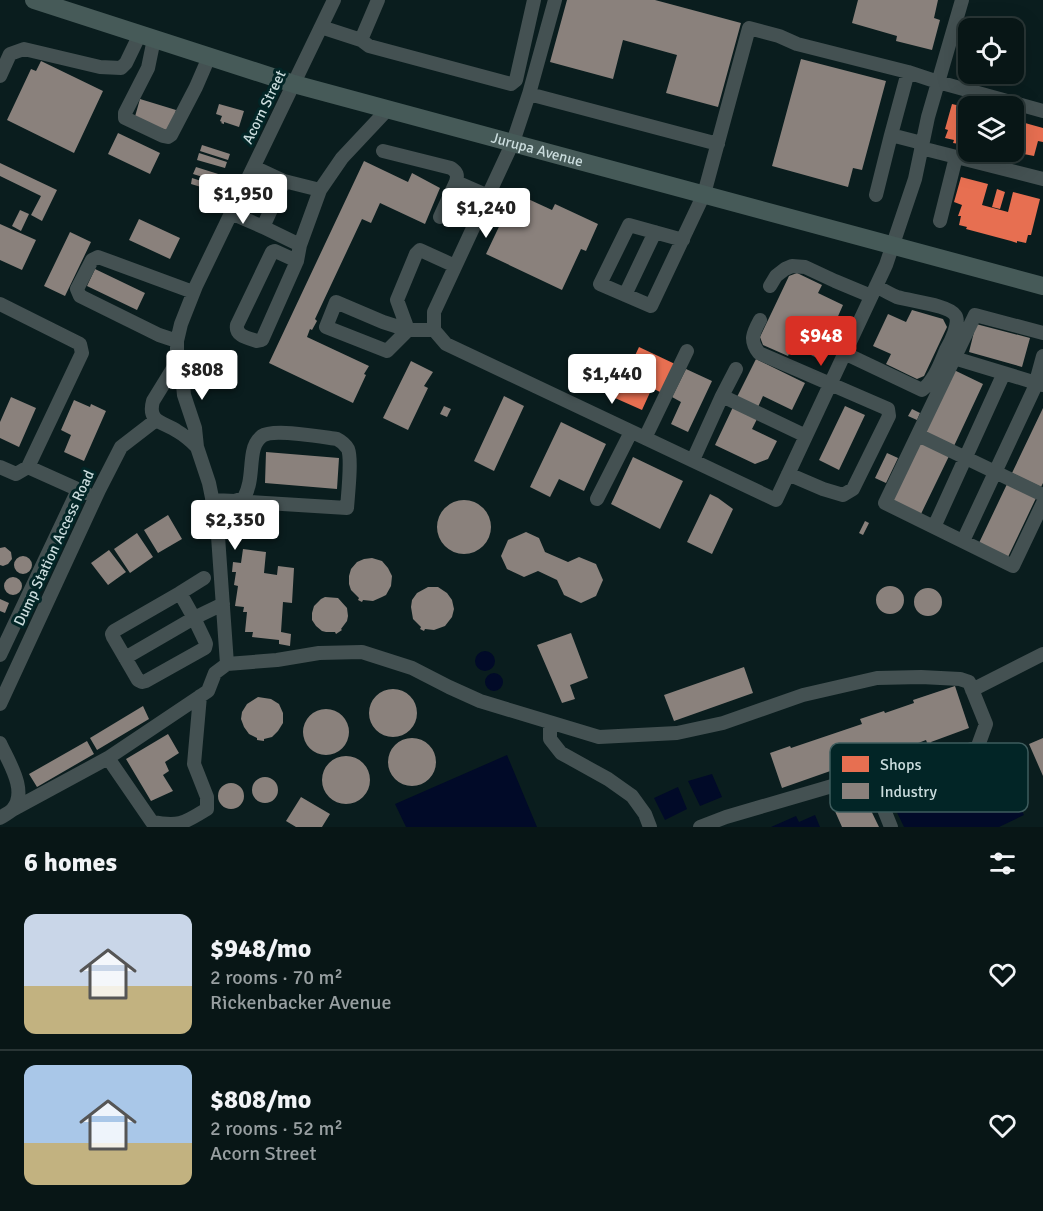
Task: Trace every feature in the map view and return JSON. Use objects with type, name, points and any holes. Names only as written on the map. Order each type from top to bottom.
[{"type":"main road","name":"Jurupa Avenue","points":[[34,0],[294,84],[1043,286]]},
{"type":"street","name":"Acorn Street","points":[[227,664],[217,522],[209,483],[197,447],[195,428],[184,395],[182,375],[177,362],[177,341],[193,292],[333,0]]},
{"type":"street","points":[[361,40],[378,0]]},
{"type":"street","points":[[321,27],[361,40],[369,46],[511,84],[516,80],[534,0]]},
{"type":"street","points":[[555,0],[513,142],[434,312],[434,330],[446,344],[776,500],[886,266],[915,179],[928,117],[962,0]]},
{"type":"street","points":[[683,240],[629,225],[600,284],[651,306],[683,240],[704,194],[749,27],[780,36],[797,44],[908,72],[1043,111]]},
{"type":"street","points":[[147,37],[148,68],[125,113],[125,118],[163,136],[171,135],[209,57]]},
{"type":"street","points":[[0,76],[5,50],[24,49],[100,67],[121,68],[147,37]]},
{"type":"street","points":[[876,195],[908,72]]},
{"type":"street","points":[[529,94],[718,144]]},
{"type":"street","points":[[297,261],[275,251],[272,252],[237,325],[238,333],[257,341],[262,340],[297,261],[300,245],[320,190],[342,158],[388,109]]},
{"type":"street","points":[[891,135],[956,157],[1043,180]]},
{"type":"street","points":[[383,151],[451,168],[456,172],[458,177],[456,183],[440,217]]},
{"type":"street","points":[[940,221],[956,157]]},
{"type":"street","points":[[254,167],[284,181],[320,190]]},
{"type":"street","points":[[263,227],[284,181]]},
{"type":"street","points":[[456,183],[488,196]]},
{"type":"street","points":[[231,213],[300,245]]},
{"type":"street","points":[[625,295],[655,232]]},
{"type":"street","points":[[408,330],[397,300],[416,255],[420,250],[455,266]]},
{"type":"street","points":[[177,341],[159,335],[80,296],[77,289],[92,260],[98,257],[193,292]]},
{"type":"street","points":[[770,286],[776,276],[785,269],[792,266],[805,267],[835,281],[945,309],[955,314],[957,318],[955,332],[941,362],[929,385],[922,390],[844,353]]},
{"type":"street","points":[[1043,280],[1043,286]]},
{"type":"street","points":[[408,330],[387,351],[327,327],[336,302],[408,330],[434,330]]},
{"type":"street","points":[[0,304],[80,344],[82,353],[28,467],[16,474],[0,467]]},
{"type":"street","points":[[1043,333],[975,315],[885,503],[1013,566],[1043,503]]},
{"type":"street","points":[[760,320],[753,334],[754,345],[759,353],[888,409],[889,416],[853,489],[843,495],[788,474]]},
{"type":"street","points":[[645,438],[687,351]]},
{"type":"street","points":[[963,541],[1039,384],[1043,356]]},
{"type":"street","points":[[954,358],[1039,384]]},
{"type":"street","points":[[177,362],[153,401],[152,414],[162,425],[178,431],[197,447]]},
{"type":"street","points":[[693,460],[736,369]]},
{"type":"street","points":[[934,527],[1004,373]]},
{"type":"street","points":[[722,396],[806,436]]},
{"type":"street","points":[[171,428],[184,416],[187,407]]},
{"type":"street","name":"Dump Station Access Road","points":[[0,704],[121,447],[156,420]]},
{"type":"street","points":[[597,500],[632,432]]},
{"type":"street","points":[[212,500],[347,508],[348,450],[344,443],[337,439],[288,434],[263,435],[255,445],[253,452],[249,488],[244,498],[235,501]]},
{"type":"street","points":[[918,435],[1043,495]]},
{"type":"street","points":[[28,467],[95,498]]},
{"type":"street","points":[[0,655],[78,489]]},
{"type":"street","points":[[180,593],[205,641],[205,648],[142,682],[138,680],[112,634],[204,578]]},
{"type":"street","points":[[125,658],[223,604]]},
{"type":"street","points":[[0,818],[108,758],[208,691],[215,673],[227,664],[277,660],[319,653],[362,652],[412,668],[480,701],[599,737],[677,733],[723,723],[803,695],[878,678],[960,679],[969,682],[986,724],[979,743]]},
{"type":"street","points":[[972,690],[1043,654]]},
{"type":"street","points":[[108,758],[153,822],[169,825],[185,823],[207,809],[207,797],[194,764],[200,696]]},
{"type":"street","points":[[550,723],[550,739],[561,753],[608,779],[632,796],[645,814],[650,827]]},
{"type":"street","points":[[0,743],[17,780],[18,799],[12,810]]},
{"type":"street","points":[[700,827],[726,817],[830,787]]},
{"type":"street","points":[[885,812],[891,827]]},
{"type":"water","points":[[485,651],[492,654],[495,661],[492,668],[485,671],[478,668],[475,661],[478,654]]},
{"type":"water","points":[[494,673],[502,678],[503,682],[498,690],[494,691],[486,686],[485,682],[490,674]]},
{"type":"water","points":[[507,755],[537,827],[406,827],[395,804]]},
{"type":"water","points":[[712,774],[722,797],[700,806],[688,781]]},
{"type":"water","points":[[678,787],[687,809],[665,820],[654,798]]},
{"type":"water","points":[[897,812],[1022,812],[1024,815],[999,827],[904,827]]},
{"type":"water","points":[[815,815],[820,827],[771,827],[796,816],[799,822]]},
{"type":"building: Shops","points":[[952,104],[958,105],[958,144],[953,143],[954,140],[945,138],[948,130],[945,129]]},
{"type":"building: Shops","points":[[1024,123],[1043,128],[1043,142],[1038,141],[1034,156],[1024,154]]},
{"type":"building: Shops","points":[[961,177],[988,184],[982,205],[1008,212],[1013,192],[1040,199],[1031,235],[1028,235],[1026,243],[1017,241],[1017,243],[959,225],[961,216],[958,216],[962,205],[954,202]]},
{"type":"building: Shops","points":[[997,189],[1005,192],[1000,209],[992,207]]},
{"type":"building: Shops","points":[[639,347],[675,364],[662,393],[652,388],[642,410],[615,398]]},
{"type":"building: Industry","points":[[567,0],[655,0],[741,23],[718,107],[666,93],[677,55],[623,40],[613,79],[550,62]]},
{"type":"building: Industry","points":[[858,0],[938,0],[934,18],[940,20],[932,50],[896,41],[897,36],[852,23]]},
{"type":"building: Industry","points":[[801,59],[886,81],[862,170],[853,168],[848,187],[772,166]]},
{"type":"building: Industry","points":[[41,61],[103,91],[74,153],[7,120],[31,69],[36,71]]},
{"type":"building: Industry","points":[[140,99],[176,110],[170,131],[134,120]]},
{"type":"building: Industry","points":[[219,104],[244,111],[239,127],[221,123],[222,116],[216,114]]},
{"type":"building: Industry","points":[[118,133],[160,153],[150,174],[108,154]]},
{"type":"building: Industry","points":[[202,145],[230,154],[228,160],[200,151]]},
{"type":"building: Industry","points":[[199,153],[227,162],[225,168],[197,160]]},
{"type":"building: Industry","points":[[364,161],[408,182],[412,173],[440,188],[425,224],[380,203],[371,223],[362,219],[315,319],[317,321],[312,330],[310,329],[307,337],[369,366],[353,403],[269,363]]},
{"type":"building: Industry","points":[[0,163],[57,190],[42,221],[31,215],[41,196],[0,176]]},
{"type":"building: Industry","points":[[196,167],[234,179],[232,186],[193,174]]},
{"type":"building: Industry","points":[[192,178],[229,190],[228,195],[191,184]]},
{"type":"building: Industry","points":[[515,193],[552,210],[555,204],[598,224],[586,251],[581,249],[562,290],[486,254]]},
{"type":"building: Industry","points":[[20,210],[29,214],[21,231],[12,226]]},
{"type":"building: Industry","points":[[139,219],[180,238],[170,259],[129,240]]},
{"type":"building: Industry","points":[[0,224],[36,240],[22,270],[0,260]]},
{"type":"building: Industry","points":[[70,232],[91,242],[65,296],[44,286]]},
{"type":"building: Industry","points":[[95,269],[145,293],[137,310],[87,286]]},
{"type":"building: Industry","points":[[797,273],[822,285],[818,293],[843,305],[819,359],[793,346],[788,356],[763,345],[760,337],[789,276]]},
{"type":"building: Industry","points":[[912,310],[943,319],[947,327],[924,376],[917,379],[886,364],[891,354],[873,346],[888,314],[906,322]]},
{"type":"building: Industry","points":[[976,324],[1030,338],[1022,367],[969,352]]},
{"type":"building: Industry","points":[[756,359],[805,383],[792,410],[763,396],[758,407],[737,397]]},
{"type":"building: Industry","points":[[411,361],[433,372],[424,386],[428,388],[408,430],[383,418]]},
{"type":"building: Industry","points":[[686,369],[712,381],[688,432],[671,424],[681,402],[672,397]]},
{"type":"building: Industry","points":[[954,370],[983,384],[954,446],[925,432]]},
{"type":"building: Industry","points":[[504,396],[524,406],[494,471],[474,461]]},
{"type":"building: Industry","points":[[11,397],[36,408],[19,447],[0,438],[0,422]]},
{"type":"building: Industry","points":[[74,400],[106,411],[84,461],[64,452],[71,435],[61,430]]},
{"type":"building: Industry","points":[[444,406],[451,409],[447,417],[440,414]]},
{"type":"building: Industry","points":[[845,406],[865,415],[839,470],[819,460]]},
{"type":"building: Industry","points":[[733,407],[757,419],[752,429],[777,441],[768,459],[755,464],[715,445]]},
{"type":"building: Industry","points":[[1043,408],[1043,483],[1041,487],[1012,473]]},
{"type":"building: Industry","points":[[912,409],[920,413],[917,420],[908,416]]},
{"type":"building: Industry","points":[[561,422],[606,444],[584,491],[559,479],[550,497],[530,487]]},
{"type":"building: Industry","points":[[921,440],[950,454],[920,516],[891,502]]},
{"type":"building: Industry","points":[[266,452],[339,458],[337,489],[265,483]]},
{"type":"building: Industry","points":[[887,453],[898,458],[886,483],[875,478]]},
{"type":"building: Industry","points":[[633,457],[683,481],[660,529],[611,504]]},
{"type":"building: Industry","points":[[1008,482],[1037,496],[1008,557],[979,543]]},
{"type":"building: Industry","points":[[710,494],[733,509],[712,554],[687,542]]},
{"type":"building: Industry","points":[[464,500],[474,502],[483,508],[489,517],[491,527],[489,537],[483,546],[474,552],[464,554],[454,552],[445,546],[439,537],[437,527],[439,517],[445,508],[454,502]]},
{"type":"building: Industry","points":[[168,515],[182,539],[158,553],[144,530]]},
{"type":"building: Industry","points":[[865,521],[869,523],[863,535],[859,533]]},
{"type":"building: Industry","points":[[526,532],[539,538],[545,552],[568,562],[579,557],[596,564],[603,580],[596,596],[581,603],[564,595],[557,580],[538,571],[524,577],[507,569],[501,556],[508,540]]},
{"type":"building: Industry","points":[[137,533],[153,557],[130,573],[114,549]]},
{"type":"building: Industry","points":[[5,547],[11,552],[12,559],[3,566],[0,565],[0,548]]},
{"type":"building: Industry","points":[[243,549],[266,552],[264,573],[277,575],[278,566],[294,568],[292,603],[283,602],[281,632],[291,634],[290,646],[279,644],[279,640],[252,637],[253,632],[245,632],[247,612],[243,612],[244,607],[235,606],[238,586],[234,585],[236,572],[232,572],[233,562],[241,563]]},
{"type":"building: Industry","points":[[109,550],[126,572],[108,585],[91,563]]},
{"type":"building: Industry","points":[[23,556],[29,559],[32,565],[29,571],[23,574],[17,571],[14,565],[17,559]]},
{"type":"building: Industry","points":[[372,558],[382,561],[388,568],[392,576],[391,586],[386,595],[373,601],[363,600],[362,602],[351,590],[349,576],[357,562]]},
{"type":"building: Industry","points":[[13,577],[19,580],[22,586],[19,592],[13,595],[7,592],[4,586],[7,580]]},
{"type":"building: Industry","points":[[890,586],[900,590],[904,600],[900,610],[890,614],[880,610],[876,600],[880,590]]},
{"type":"building: Industry","points":[[428,587],[438,587],[447,593],[454,609],[452,617],[445,626],[424,631],[413,619],[411,607],[412,600],[417,593]]},
{"type":"building: Industry","points":[[928,588],[938,592],[942,602],[938,612],[928,616],[918,612],[914,602],[918,592]]},
{"type":"building: Industry","points":[[325,597],[338,598],[347,608],[347,621],[342,630],[336,634],[322,631],[312,620],[314,606]]},
{"type":"building: Industry","points":[[0,599],[9,603],[5,613],[0,611]]},
{"type":"building: Industry","points":[[571,633],[588,678],[570,685],[575,699],[562,703],[537,645]]},
{"type":"building: Industry","points":[[744,667],[753,693],[674,721],[664,695]]},
{"type":"building: Industry","points":[[955,686],[969,728],[932,743],[927,743],[926,740],[918,743],[830,743],[830,771],[782,788],[770,753],[862,724],[860,719],[914,703],[913,700]]},
{"type":"building: Industry","points":[[388,689],[398,689],[410,696],[417,708],[417,718],[410,730],[398,737],[388,737],[373,726],[369,718],[369,708],[380,693]]},
{"type":"building: Industry","points":[[258,697],[271,699],[279,704],[283,713],[283,723],[278,731],[264,741],[257,740],[249,734],[241,719],[247,704]]},
{"type":"building: Industry","points":[[143,706],[149,719],[97,750],[90,738]]},
{"type":"building: Industry","points":[[326,709],[342,716],[349,732],[342,748],[326,755],[310,748],[303,732],[310,716]]},
{"type":"building: Industry","points":[[168,734],[179,753],[165,762],[169,771],[163,775],[173,791],[151,801],[126,759]]},
{"type":"building: Industry","points":[[412,738],[429,745],[436,762],[429,779],[412,786],[395,779],[388,762],[395,745]]},
{"type":"building: Industry","points":[[1043,738],[1043,776],[1029,744]]},
{"type":"building: Industry","points":[[87,741],[94,754],[37,787],[29,774]]},
{"type":"building: Industry","points":[[346,756],[363,763],[370,780],[363,797],[346,804],[329,797],[322,780],[329,763]]},
{"type":"building: Industry","points":[[265,777],[274,781],[278,790],[274,799],[265,803],[256,799],[252,790],[256,781]]},
{"type":"building: Industry","points":[[231,783],[240,787],[244,796],[240,805],[231,809],[222,805],[218,796],[222,787]]},
{"type":"building: Industry","points":[[301,797],[330,814],[322,827],[296,827],[286,821]]},
{"type":"building: Industry","points":[[835,812],[872,812],[879,827],[842,827]]}]
